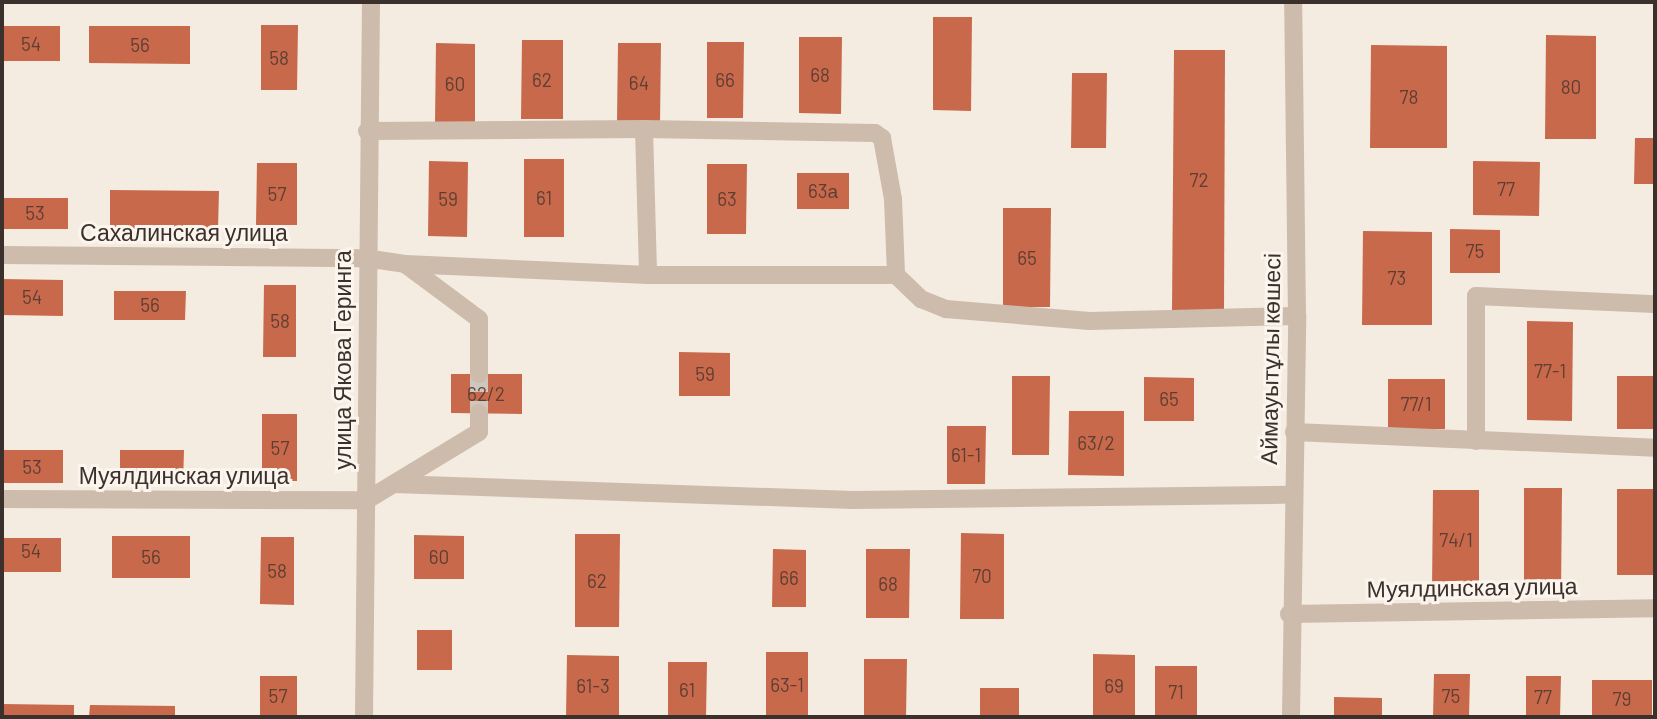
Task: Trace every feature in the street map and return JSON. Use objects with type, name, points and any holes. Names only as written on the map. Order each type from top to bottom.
[{"type":"street","name":"улица Якова Геринга","points":[[364,717],[367,131],[371,2]]},
{"type":"street","name":"Аймауытұлы көшесі","points":[[1291,717],[1289,614],[1297,316],[1293,2]]},
{"type":"street","points":[[644,130],[648,275]]},
{"type":"street","points":[[367,131],[875,133],[882,138],[893,199],[896,275],[921,299],[946,309],[1088,321],[1297,316]]},
{"type":"street","name":"Сахалинская улица","points":[[2,255],[366,258],[405,264],[648,275],[896,275]]},
{"type":"street","points":[[405,264],[479,319],[479,374]]},
{"type":"street","points":[[1476,440],[1476,296],[1655,304]]},
{"type":"street","points":[[367,500],[479,432],[479,413]]},
{"type":"street","points":[[1294,432],[1655,447]]},
{"type":"street","points":[[394,484],[853,500],[1293,495]]},
{"type":"street","name":"Муялдинская улица","points":[[2,499],[367,500]]},
{"type":"street","name":"Муялдинская улица","points":[[1289,614],[1655,608]]},
{"type":"building","points":[[933,17],[972,17],[971,111],[933,110]]},
{"type":"building","points":[[261,25],[298,25],[297,90],[261,90]]},
{"type":"building","points":[[2,26],[60,26],[60,61],[2,61]]},
{"type":"building","points":[[89,26],[190,26],[190,64],[89,63]]},
{"type":"building","points":[[1546,35],[1596,36],[1596,139],[1545,139]]},
{"type":"building","points":[[799,37],[842,37],[841,114],[799,113]]},
{"type":"building","points":[[522,40],[563,40],[563,119],[521,119]]},
{"type":"building","points":[[707,42],[744,42],[743,118],[707,118]]},
{"type":"building","points":[[436,43],[475,44],[475,124],[435,124]]},
{"type":"building","points":[[618,43],[661,43],[660,123],[617,122]]},
{"type":"building","points":[[1371,45],[1447,46],[1447,148],[1370,148]]},
{"type":"building","points":[[1174,50],[1225,50],[1224,311],[1172,311]]},
{"type":"building","points":[[1072,73],[1107,73],[1106,148],[1071,148]]},
{"type":"building","points":[[1635,138],[1655,138],[1655,184],[1634,184]]},
{"type":"building","points":[[524,159],[564,159],[564,237],[524,237]]},
{"type":"building","points":[[429,161],[468,162],[467,237],[428,236]]},
{"type":"building","points":[[1473,161],[1540,162],[1539,216],[1473,215]]},
{"type":"building","points":[[257,163],[297,163],[297,225],[256,225]]},
{"type":"building","points":[[707,164],[747,164],[746,234],[707,234]]},
{"type":"building","points":[[797,173],[849,173],[849,209],[797,209]]},
{"type":"building","points":[[110,190],[219,191],[218,229],[110,229]]},
{"type":"building","points":[[2,198],[68,198],[68,229],[2,229]]},
{"type":"building","points":[[1003,208],[1051,208],[1050,307],[1003,307]]},
{"type":"building","points":[[1450,229],[1500,230],[1500,273],[1450,273]]},
{"type":"building","points":[[1363,231],[1432,232],[1432,325],[1362,325]]},
{"type":"building","points":[[2,279],[63,280],[63,316],[2,315]]},
{"type":"building","points":[[264,285],[296,285],[296,357],[263,357]]},
{"type":"building","points":[[114,291],[186,291],[185,320],[114,320]]},
{"type":"building","points":[[1527,321],[1573,322],[1572,421],[1527,420]]},
{"type":"building","points":[[679,352],[730,353],[730,396],[679,396]]},
{"type":"building","points":[[451,374],[522,374],[522,414],[451,413]]},
{"type":"building","points":[[1012,376],[1050,376],[1049,455],[1012,455]]},
{"type":"building","points":[[1617,376],[1655,376],[1655,429],[1617,429]]},
{"type":"building","points":[[1144,377],[1194,378],[1194,421],[1144,421]]},
{"type":"building","points":[[1388,379],[1445,379],[1445,429],[1388,429]]},
{"type":"building","points":[[1069,411],[1124,411],[1124,476],[1068,475]]},
{"type":"building","points":[[262,414],[297,414],[297,481],[262,481]]},
{"type":"building","points":[[947,426],[986,426],[985,484],[947,484]]},
{"type":"building","points":[[2,450],[63,450],[63,483],[2,483]]},
{"type":"building","points":[[120,450],[184,450],[183,482],[120,482]]},
{"type":"building","points":[[1524,488],[1562,488],[1561,595],[1524,595]]},
{"type":"building","points":[[1617,489],[1655,489],[1655,575],[1617,575]]},
{"type":"building","points":[[1433,490],[1479,490],[1479,591],[1432,591]]},
{"type":"building","points":[[961,533],[1004,534],[1004,619],[960,619]]},
{"type":"building","points":[[575,534],[620,534],[619,627],[575,627]]},
{"type":"building","points":[[414,535],[464,536],[464,579],[414,579]]},
{"type":"building","points":[[112,536],[190,536],[190,578],[112,578]]},
{"type":"building","points":[[261,537],[294,537],[294,605],[260,604]]},
{"type":"building","points":[[2,538],[61,538],[61,572],[2,572]]},
{"type":"building","points":[[773,549],[806,550],[806,607],[772,607]]},
{"type":"building","points":[[866,549],[910,549],[909,618],[866,618]]},
{"type":"building","points":[[417,630],[452,630],[452,670],[417,670]]},
{"type":"building","points":[[766,652],[808,652],[808,717],[766,717]]},
{"type":"building","points":[[1093,654],[1135,655],[1135,717],[1093,717]]},
{"type":"building","points":[[567,655],[619,656],[619,717],[566,717]]},
{"type":"building","points":[[864,659],[907,659],[906,717],[864,717]]},
{"type":"building","points":[[668,662],[707,662],[706,717],[668,717]]},
{"type":"building","points":[[1155,666],[1197,666],[1197,717],[1155,717]]},
{"type":"building","points":[[1434,674],[1470,674],[1469,717],[1433,717]]},
{"type":"building","points":[[260,676],[297,676],[297,717],[260,717]]},
{"type":"building","points":[[1526,676],[1561,676],[1560,717],[1526,717]]},
{"type":"building","points":[[1592,680],[1652,680],[1652,717],[1592,717]]},
{"type":"building","points":[[980,688],[1019,688],[1019,717],[980,717]]},
{"type":"building","points":[[1334,697],[1382,698],[1382,717],[1334,717]]},
{"type":"building","points":[[2,704],[74,705],[74,717],[2,717]]},
{"type":"building","points":[[90,705],[175,706],[175,717],[89,717]]},
{"type":"tunnel","points":[[479,374],[479,413]]}]
